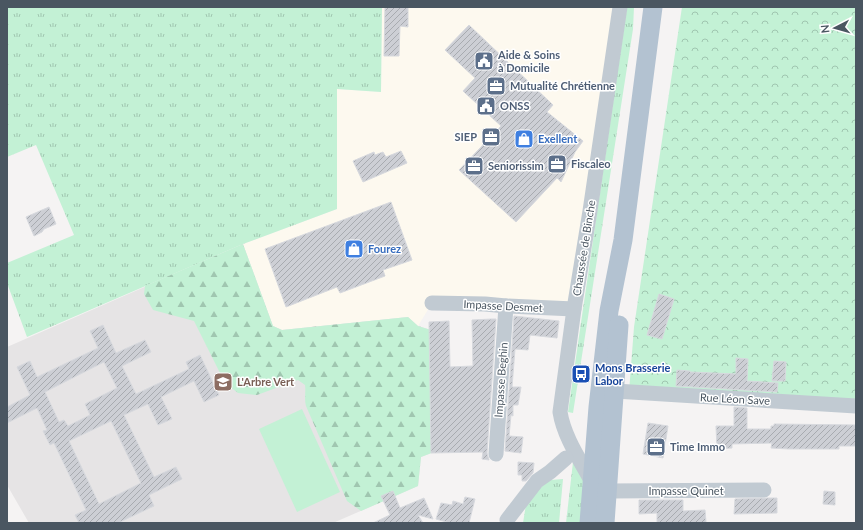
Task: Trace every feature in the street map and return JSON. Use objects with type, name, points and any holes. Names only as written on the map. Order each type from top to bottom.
[{"type":"main road","points":[[605,523],[600,486],[598,407],[609,311],[622,240],[654,7]]},
{"type":"main road","points":[[589,523],[600,486],[615,391],[622,240]]},
{"type":"street","name":"Chaussée de Binche","points":[[600,486],[567,435],[562,424],[560,412],[574,309],[620,7]]},
{"type":"street","name":"Impasse Desmet","points":[[432,303],[485,304],[574,309]]},
{"type":"street","name":"Impasse Beghin","points":[[496,454],[506,306]]},
{"type":"street","points":[[609,311],[612,333],[610,379],[615,391]]},
{"type":"street","name":"Rue Léon Save","points":[[615,391],[856,406]]},
{"type":"street","points":[[507,520],[537,481],[566,458]]},
{"type":"street","name":"Impasse Quinet","points":[[600,486],[764,490]]},
{"type":"shaded area","points":[[382,7],[620,7],[574,309],[432,303],[418,326],[408,317],[282,330],[273,326],[243,244],[337,209],[337,89],[381,92]]},
{"type":"shaded area","name":"L'Arbre Vert","points":[[243,244],[273,326],[282,330],[408,317],[418,326],[431,330],[442,449],[421,457],[418,486],[333,523],[29,523],[7,485],[7,347]]},
{"type":"green space","points":[[7,7],[382,7],[381,92],[337,89],[337,209],[243,244],[27,337],[7,283],[7,263],[74,235],[36,145],[7,157]]},
{"type":"green space","points":[[627,7],[634,7],[633,29],[573,413],[568,412]]},
{"type":"green space","points":[[682,7],[856,7],[856,406],[629,392],[634,327]]},
{"type":"green space","points":[[243,244],[273,326],[282,330],[408,317],[418,326],[431,330],[442,449],[421,457],[418,486],[361,511],[347,501],[306,406],[305,385],[298,380],[257,395],[238,393],[229,386],[219,371],[194,321],[153,310],[144,294],[145,286]]},
{"type":"green space","points":[[302,409],[340,492],[297,512],[259,429]]},
{"type":"green space","points":[[573,462],[587,483],[581,523],[566,523]]},
{"type":"green space","points":[[563,479],[559,523],[523,523],[527,498],[550,480]]},
{"type":"building","points":[[385,7],[408,7],[408,27],[400,26],[399,56],[384,56]]},
{"type":"building","points":[[469,25],[553,105],[547,112],[583,141],[575,152],[561,182],[557,178],[516,222],[459,170],[501,126],[463,91],[475,78],[445,50]]},
{"type":"building","points":[[401,151],[407,163],[363,182],[353,161],[374,152],[375,155],[383,152],[386,157]]},
{"type":"building","points":[[391,202],[412,260],[383,270],[385,276],[340,293],[337,287],[286,307],[265,249]]},
{"type":"building","points":[[49,207],[56,224],[44,229],[42,232],[34,236],[26,217]]},
{"type":"building","points":[[659,294],[674,299],[662,339],[647,335]]},
{"type":"building","points":[[514,316],[559,321],[557,338],[530,335],[528,350],[515,349],[512,387],[521,387],[518,405],[513,405],[513,416],[511,415],[509,436],[523,437],[521,453],[505,451]]},
{"type":"building","points":[[496,319],[487,453],[489,460],[482,459],[483,452],[431,453],[429,322],[449,321],[450,367],[473,366],[472,320]]},
{"type":"building","points":[[103,325],[116,353],[145,340],[151,352],[122,366],[136,394],[189,369],[186,362],[200,355],[219,395],[204,402],[194,381],[161,397],[172,419],[158,425],[148,404],[124,415],[154,477],[176,467],[182,479],[149,495],[154,506],[118,523],[79,523],[75,515],[86,510],[54,443],[50,445],[43,431],[47,430],[37,408],[7,423],[7,407],[30,395],[17,367],[30,361],[37,377],[98,348],[90,331]],"holes":[[[104,362],[117,388],[85,404],[90,415],[68,426],[64,420],[59,422],[45,392]],[[111,421],[141,483],[99,504],[69,441]]]},
{"type":"building","points":[[736,358],[748,359],[747,381],[778,383],[777,392],[676,386],[677,370],[736,374]]},
{"type":"building","points":[[774,361],[786,362],[785,381],[772,381]]},
{"type":"building","points":[[734,407],[747,408],[747,429],[771,429],[771,426],[774,426],[774,424],[856,425],[856,446],[839,446],[839,449],[789,449],[771,448],[772,443],[732,444],[732,448],[717,449],[716,426],[734,426]]},
{"type":"building","points":[[648,423],[668,426],[663,458],[643,454]]},
{"type":"building","points":[[518,462],[534,463],[533,473],[526,481],[522,481],[522,475],[518,475]]},
{"type":"building","points":[[393,491],[400,508],[424,498],[433,519],[418,515],[423,523],[373,523],[390,515],[381,496]]},
{"type":"building","points":[[824,491],[835,492],[835,505],[823,504]]},
{"type":"building","points":[[465,497],[475,499],[469,523],[450,523],[436,519],[441,503],[452,505],[453,501],[463,504]]},
{"type":"building","points":[[777,498],[777,513],[734,514],[735,499]]},
{"type":"building","points":[[639,500],[683,500],[683,511],[705,510],[706,522],[657,523],[657,513],[639,514]]},
{"type":"place","name":"Aide & Soins à Domicile","points":[[484,61]]},
{"type":"place","name":"Mutualité Chrétienne","points":[[496,86]]},
{"type":"place","name":"ONSS","points":[[486,106]]},
{"type":"place","name":"SIEP","points":[[491,137]]},
{"type":"place","name":"Exellent","points":[[524,139]]},
{"type":"place","name":"Fiscaleo","points":[[557,164]]},
{"type":"place","name":"Seniorissim","points":[[474,166]]},
{"type":"place","name":"Fourez","points":[[354,249]]},
{"type":"place","name":"Mons Brasserie Labor","points":[[581,374]]},
{"type":"place","name":"L'Arbre Vert","points":[[223,382]]},
{"type":"place","name":"Time Immo","points":[[656,447]]}]
